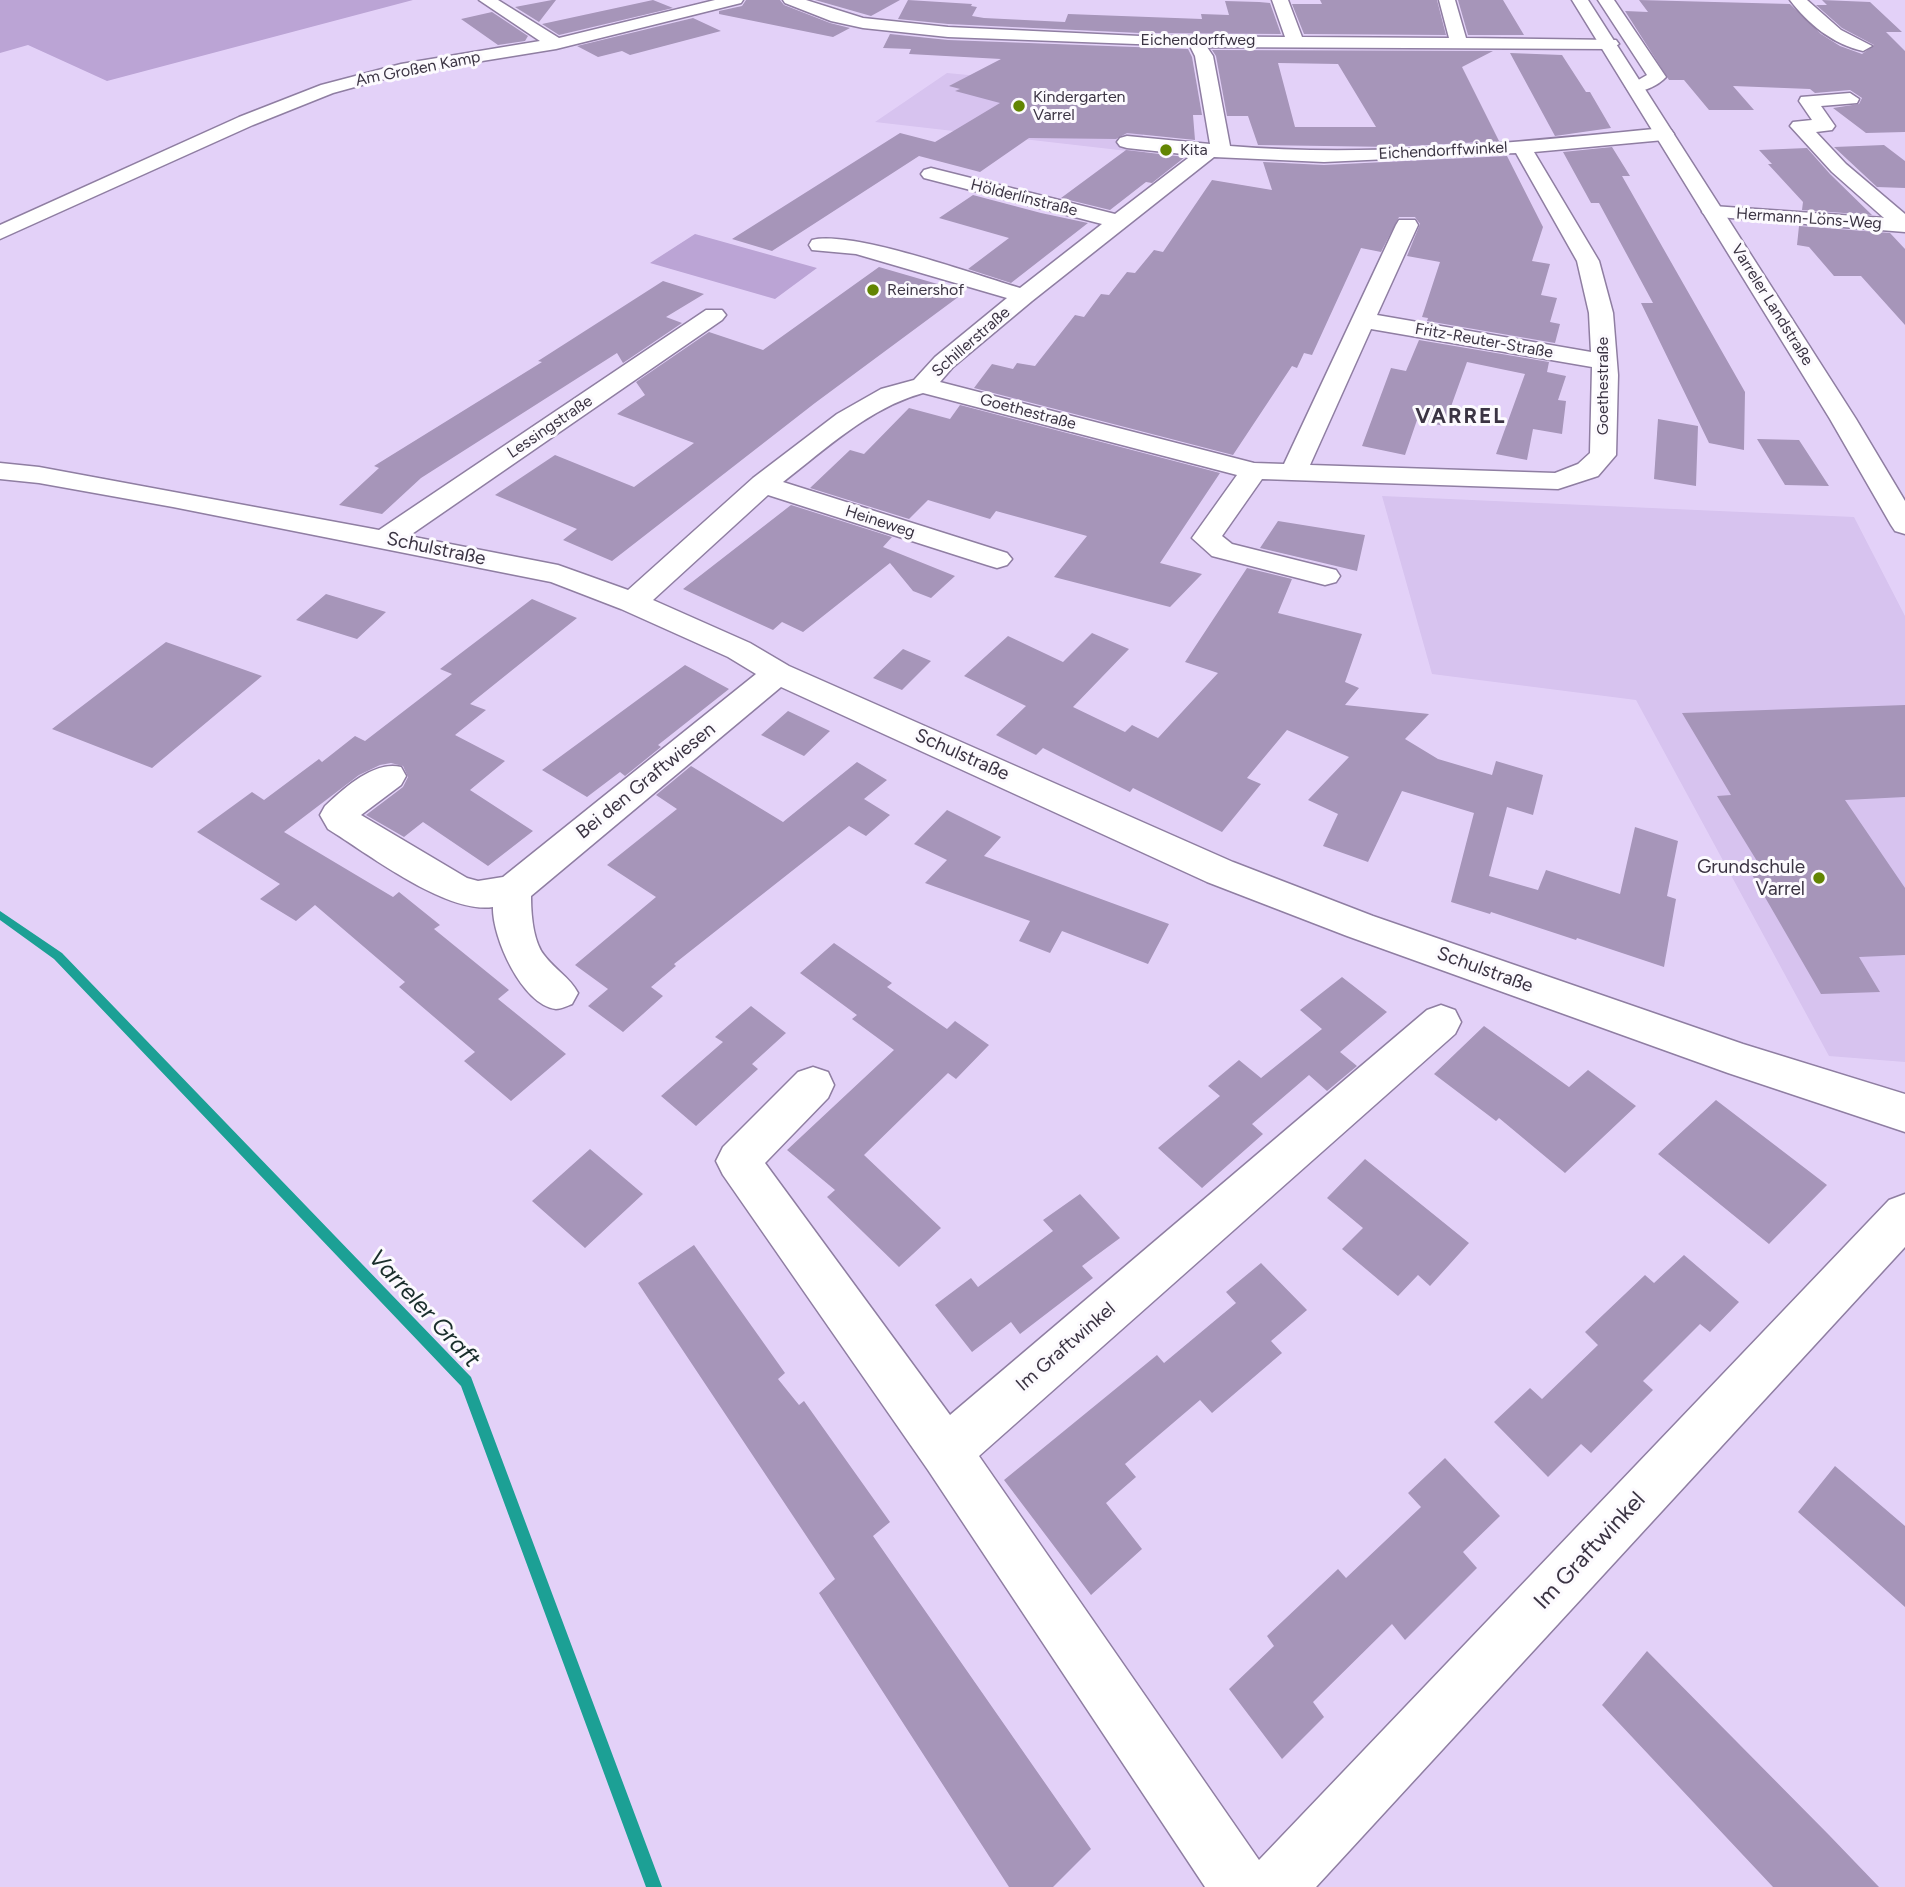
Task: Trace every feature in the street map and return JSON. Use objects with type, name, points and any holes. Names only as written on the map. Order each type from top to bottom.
[{"type":"street","points":[[487,0],[556,44]]},
{"type":"street","points":[[685,0],[700,8]]},
{"type":"street","name":"Am Großen Kamp","points":[[0,233],[236,125],[327,89],[401,69],[556,44],[735,0]]},
{"type":"street","name":"Eichendorffweg","points":[[791,0],[837,17],[903,28],[1082,39],[1610,44]]},
{"type":"street","points":[[1280,0],[1295,41]]},
{"type":"street","points":[[1447,0],[1459,43]]},
{"type":"street","name":"Varreler Landstraße","points":[[1580,0],[1610,44],[1905,525]]},
{"type":"street","points":[[1606,0],[1657,77],[1635,87]]},
{"type":"street","points":[[1798,0],[1826,29],[1842,40],[1863,46]]},
{"type":"street","points":[[1195,40],[1204,56],[1215,151]]},
{"type":"street","name":"Hermann-Löns-Weg","points":[[1850,99],[1808,101],[1825,125],[1800,126],[1839,168],[1905,226]]},
{"type":"street","name":"Eichendorffwinkel","points":[[1127,142],[1215,151],[1335,155],[1522,147],[1664,134]]},
{"type":"street","name":"Goethestraße","points":[[923,385],[1254,471],[1558,481],[1588,470],[1602,455],[1604,362],[1601,313],[1587,261],[1522,147]]},
{"type":"street","name":"Schillerstraße","points":[[632,602],[763,484],[846,420],[890,394],[923,385],[944,362],[1116,221],[1215,151]]},
{"type":"street","name":"Hölderlinstraße","points":[[931,174],[1116,221]]},
{"type":"street","name":"Hermann-Löns-Weg","points":[[1713,212],[1905,226]]},
{"type":"street","points":[[1294,471],[1407,225]]},
{"type":"street","points":[[820,245],[858,248],[1024,296]]},
{"type":"street","name":"Lessingstraße","points":[[386,539],[714,315]]},
{"type":"street","name":"Fritz-Reuter-Straße","points":[[1363,320],[1604,362]]},
{"type":"street","name":"Schulstraße","points":[[0,471],[40,475],[558,574],[632,602],[739,650],[778,673],[1220,872],[1360,926],[1730,1057],[1905,1113]]},
{"type":"street","points":[[1254,471],[1206,538],[1222,550],[1325,576]]},
{"type":"street","name":"Heineweg","points":[[763,484],[997,559]]},
{"type":"street","name":"Bei den Graftwiesen","points":[[513,890],[778,673]]},
{"type":"street","points":[[389,776],[343,810],[338,816],[341,820],[456,889],[478,895],[513,890],[512,914],[526,962],[558,993]]},
{"type":"street","name":"Im Graftwinkel","points":[[946,1452],[1441,1022]]},
{"type":"street","points":[[813,1085],[737,1161],[946,1452],[1241,1887]]},
{"type":"street","name":"Im Graftwinkel","points":[[1275,1887],[1905,1215]]},
{"type":"shaded area","points":[[0,0],[413,0],[107,81],[28,45],[0,53]]},
{"type":"shaded area","name":"Kindergarten Varrel","points":[[947,73],[1138,91],[1145,153],[875,122]]},
{"type":"shaded area","points":[[695,234],[817,268],[775,299],[650,263]]},
{"type":"shaded area","name":"Grundschule Varrel","points":[[1382,496],[1854,517],[1905,616],[1905,1062],[1829,1056],[1636,700],[1432,674]]},
{"type":"building","points":[[556,0],[539,22],[515,7]]},
{"type":"building","points":[[653,0],[673,8],[559,35],[542,24]]},
{"type":"building","points":[[746,0],[780,0],[784,5],[850,28],[833,37],[719,14],[719,11],[742,6]]},
{"type":"building","points":[[815,0],[900,0],[871,16]]},
{"type":"building","points":[[908,0],[972,4],[971,6],[977,7],[972,16],[984,18],[1065,22],[1068,14],[1202,19],[1201,14],[1229,15],[1225,1],[1270,3],[1281,34],[1140,33],[948,24],[898,19]]},
{"type":"building","points":[[1320,0],[1437,0],[1446,35],[1304,34],[1292,4],[1322,4]]},
{"type":"building","points":[[1458,0],[1503,0],[1524,35],[1468,35]]},
{"type":"building","points":[[1639,0],[1790,4],[1821,34],[1840,46],[1862,54],[1874,45],[1842,28],[1816,5],[1827,5],[1822,0],[1870,2],[1902,32],[1886,32],[1905,51],[1905,132],[1866,133],[1833,108],[1859,104],[1862,98],[1850,90],[1815,93],[1810,89],[1733,86],[1754,110],[1709,110],[1684,80],[1669,80],[1625,11],[1648,12]]},
{"type":"building","points":[[492,12],[528,36],[525,41],[498,45],[461,19]]},
{"type":"building","points":[[693,18],[721,31],[630,55],[622,51],[598,57],[577,46]]},
{"type":"building","points":[[890,34],[948,40],[1188,49],[1192,57],[1202,115],[1193,115],[1195,140],[1127,133],[1116,139],[1029,138],[980,172],[919,156],[772,251],[732,239],[900,133],[935,142],[1000,103],[955,91],[960,89],[949,86],[1001,59],[909,54],[911,49],[883,48]]},
{"type":"building","points":[[1212,50],[1493,51],[1462,67],[1499,141],[1393,147],[1258,145],[1248,116],[1227,116],[1216,56]],"holes":[[[1278,63],[1338,64],[1376,127],[1295,127]]]},
{"type":"building","points":[[1510,53],[1562,55],[1586,92],[1590,92],[1611,128],[1555,136]]},
{"type":"building","points":[[1884,145],[1905,161],[1905,188],[1877,187],[1834,147]]},
{"type":"building","points":[[1612,147],[1630,176],[1622,176],[1745,392],[1744,450],[1709,443],[1641,303],[1653,303],[1599,203],[1591,203],[1563,152]]},
{"type":"building","points":[[1807,148],[1872,215],[1802,210],[1803,202],[1768,164],[1772,164],[1759,150]]},
{"type":"building","points":[[1126,150],[1185,157],[1152,183],[1146,182],[1110,210],[1061,198]]},
{"type":"building","points":[[1507,156],[1543,227],[1532,261],[1550,264],[1541,295],[1557,298],[1550,322],[1560,324],[1555,343],[1427,321],[1428,318],[1422,317],[1440,262],[1407,256],[1420,224],[1415,217],[1399,217],[1381,252],[1361,248],[1312,355],[1304,353],[1297,368],[1292,366],[1233,455],[974,388],[992,364],[1013,369],[1017,363],[1035,366],[1075,315],[1084,317],[1101,294],[1109,295],[1127,272],[1135,273],[1154,250],[1163,252],[1212,180],[1272,190],[1263,162],[1324,165]]},
{"type":"building","points":[[973,195],[1088,223],[1011,283],[968,269],[1009,238],[939,218]]},
{"type":"building","points":[[1799,226],[1890,233],[1905,249],[1905,325],[1861,276],[1834,276],[1809,247],[1797,245]]},
{"type":"building","points":[[879,267],[965,292],[815,403],[612,561],[563,540],[577,529],[495,495],[555,455],[634,487],[694,443],[617,414],[645,395],[636,382],[709,332],[763,350]]},
{"type":"building","points":[[663,281],[704,294],[666,317],[682,323],[623,363],[617,353],[421,478],[382,514],[339,505],[379,468],[374,466],[542,362],[538,361]]},
{"type":"building","points":[[1419,340],[1549,362],[1547,372],[1566,376],[1558,400],[1566,401],[1562,434],[1533,429],[1527,460],[1496,454],[1525,374],[1467,362],[1444,426],[1417,420],[1405,455],[1362,446],[1391,368],[1406,371]]},
{"type":"building","points":[[960,405],[1220,473],[1160,563],[1202,574],[1170,607],[1054,577],[1087,536],[996,511],[990,519],[928,500],[909,519],[810,488],[850,450],[864,454],[909,408],[950,419]]},
{"type":"building","points":[[1658,419],[1698,426],[1696,486],[1654,479]]},
{"type":"building","points":[[1757,439],[1799,440],[1829,486],[1785,485]]},
{"type":"building","points":[[791,505],[892,537],[883,547],[955,576],[931,598],[913,591],[890,563],[803,632],[782,622],[773,630],[683,589]]},
{"type":"building","points":[[1278,521],[1365,535],[1357,571],[1260,548]]},
{"type":"building","points":[[1247,568],[1292,579],[1278,613],[1362,634],[1345,682],[1359,688],[1345,705],[1429,714],[1405,739],[1438,759],[1492,775],[1496,761],[1543,775],[1533,815],[1507,807],[1489,876],[1538,890],[1546,870],[1620,894],[1635,827],[1678,841],[1667,896],[1676,899],[1664,967],[1577,938],[1576,940],[1451,902],[1474,813],[1402,791],[1368,862],[1323,846],[1338,814],[1308,800],[1349,757],[1287,730],[1247,778],[1261,784],[1222,832],[1133,788],[1130,792],[1043,748],[1036,755],[996,735],[1026,706],[964,676],[1008,636],[1063,662],[1092,633],[1129,649],[1073,707],[1125,732],[1132,725],[1158,738],[1218,673],[1185,662]]},
{"type":"building","points":[[326,594],[386,612],[357,639],[296,620]]},
{"type":"building","points":[[532,599],[577,618],[470,704],[486,710],[455,735],[505,761],[470,790],[533,831],[488,866],[423,822],[404,837],[366,815],[403,787],[408,777],[403,766],[391,763],[359,775],[284,832],[393,897],[399,892],[440,925],[434,929],[509,990],[498,999],[566,1054],[511,1101],[464,1061],[475,1052],[399,987],[405,982],[315,905],[296,921],[260,899],[280,884],[197,832],[252,792],[264,800],[319,759],[322,762],[355,736],[365,741],[452,674],[440,669]]},
{"type":"building","points":[[166,642],[262,676],[152,768],[52,729]]},
{"type":"building","points":[[903,649],[931,661],[902,690],[873,678]]},
{"type":"building","points":[[685,665],[729,689],[658,745],[661,747],[625,776],[620,772],[587,797],[542,770]]},
{"type":"building","points":[[1905,705],[1905,797],[1845,800],[1905,888],[1905,955],[1859,957],[1880,992],[1821,994],[1744,861],[1760,866],[1717,796],[1731,795],[1682,713]]},
{"type":"building","points":[[788,711],[830,731],[804,756],[761,735]]},
{"type":"building","points":[[857,762],[887,780],[864,799],[890,815],[866,836],[849,826],[674,964],[676,966],[651,987],[663,996],[623,1032],[588,1006],[608,989],[575,965],[656,897],[607,865],[677,809],[656,795],[691,766],[783,822]]},
{"type":"building","points":[[947,810],[1001,837],[984,856],[1169,924],[1148,964],[1062,931],[1050,953],[1019,941],[1030,921],[925,883],[947,860],[914,844]]},
{"type":"building","points":[[834,943],[892,983],[887,987],[947,1029],[955,1021],[989,1045],[956,1079],[948,1073],[864,1155],[941,1228],[899,1267],[827,1197],[835,1190],[787,1150],[894,1050],[852,1019],[857,1015],[800,973]]},
{"type":"building","points":[[1342,977],[1387,1012],[1340,1052],[1357,1066],[1327,1091],[1309,1075],[1252,1124],[1263,1134],[1202,1188],[1158,1148],[1220,1096],[1208,1086],[1239,1060],[1261,1078],[1322,1029],[1300,1010]]},
{"type":"building","points":[[751,1006],[786,1033],[752,1064],[758,1069],[696,1126],[661,1096],[723,1042],[715,1037]]},
{"type":"building","points":[[1484,1026],[1569,1087],[1588,1070],[1636,1106],[1565,1173],[1499,1118],[1496,1121],[1434,1074]]},
{"type":"building","points":[[1716,1100],[1827,1185],[1769,1244],[1658,1154]]},
{"type":"building","points":[[590,1149],[643,1194],[585,1248],[532,1201]]},
{"type":"building","points":[[1365,1159],[1469,1243],[1430,1286],[1418,1275],[1398,1296],[1342,1249],[1363,1228],[1327,1198]]},
{"type":"building","points":[[1080,1194],[1120,1238],[1082,1266],[1093,1278],[1020,1334],[1011,1322],[972,1352],[935,1305],[971,1278],[978,1287],[1053,1231],[1043,1220]]},
{"type":"building","points":[[694,1245],[785,1373],[778,1379],[799,1405],[804,1401],[890,1522],[873,1536],[1091,1849],[1053,1887],[1009,1887],[819,1593],[835,1579],[638,1283]]},
{"type":"building","points":[[1684,1255],[1739,1302],[1710,1332],[1700,1324],[1643,1381],[1653,1390],[1591,1453],[1581,1444],[1548,1477],[1494,1422],[1530,1388],[1542,1399],[1598,1345],[1585,1332],[1645,1275],[1654,1283]]},
{"type":"building","points":[[1261,1263],[1307,1310],[1271,1341],[1282,1353],[1212,1413],[1200,1400],[1125,1464],[1136,1477],[1106,1503],[1142,1549],[1091,1595],[1004,1480],[1157,1355],[1164,1363],[1236,1303],[1226,1292]]},
{"type":"building","points":[[1445,1458],[1500,1516],[1463,1552],[1477,1568],[1405,1640],[1392,1624],[1313,1702],[1324,1717],[1282,1759],[1229,1689],[1274,1646],[1267,1636],[1338,1569],[1346,1578],[1421,1507],[1408,1493]]},
{"type":"building","points":[[1835,1466],[1905,1526],[1905,1607],[1798,1512]]},
{"type":"building","points":[[1647,1651],[1879,1887],[1773,1887],[1602,1705]]},
{"type":"waterway","name":"Varreler Graft","points":[[0,915],[58,956],[466,1382],[654,1887]]},
{"type":"place","name":"Kindergarten Varrel","points":[[1019,106]]},
{"type":"place","name":"Kita","points":[[1166,150]]},
{"type":"place","name":"Reinershof","points":[[873,290]]},
{"type":"place","name":"Grundschule Varrel","points":[[1819,878]]},
{"type":"district","name":"VARREL","points":[[1461,417]]}]
